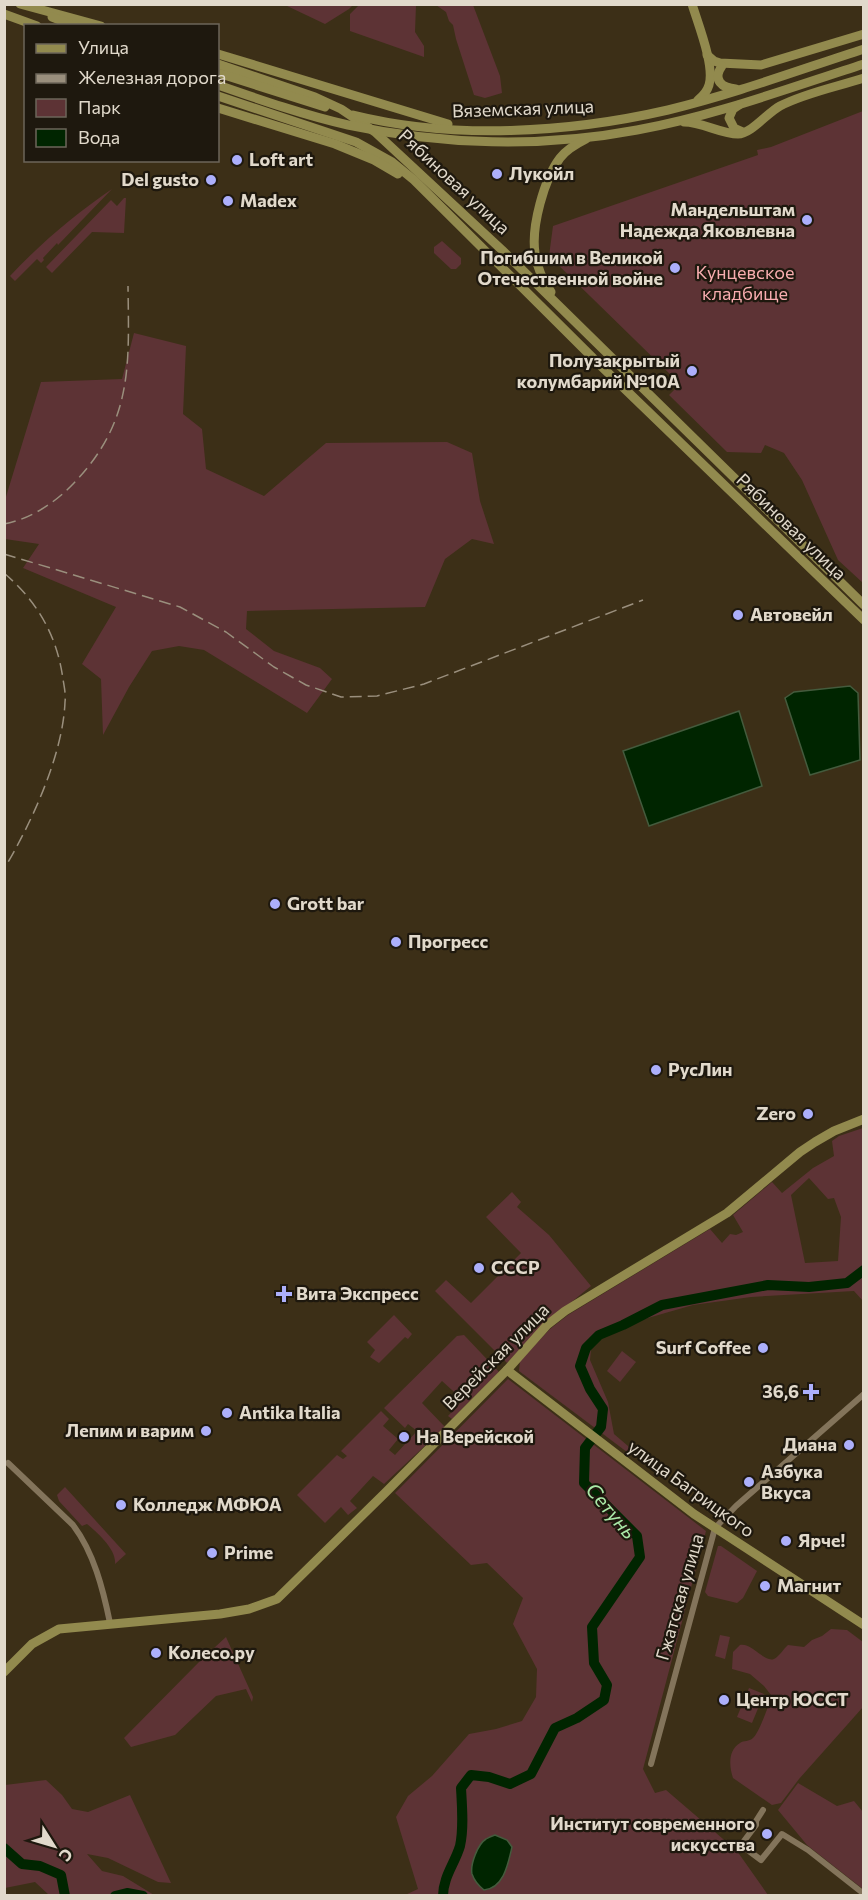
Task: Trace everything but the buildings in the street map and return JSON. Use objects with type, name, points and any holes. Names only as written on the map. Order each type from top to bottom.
[{"type":"main road","points":[[692,4],[714,80],[728,88],[739,89]]},
{"type":"main road","points":[[22,5],[70,24]]},
{"type":"main road","points":[[22,5],[68,15],[95,24]]},
{"type":"main road","points":[[4,14],[32,24]]},
{"type":"main road","points":[[707,55],[714,61],[728,64],[761,65],[864,34]]},
{"type":"main road","points":[[704,44],[713,55],[728,64]]},
{"type":"main road","name":"Вяземская улица","points":[[219,68],[358,116],[442,129],[556,128],[632,118],[694,103],[864,49]]},
{"type":"main road","points":[[219,54],[416,116],[471,130]]},
{"type":"main road","points":[[694,103],[705,94],[728,64]]},
{"type":"main road","name":"Вяземская улица","points":[[219,85],[331,121],[425,138],[493,142],[567,140],[674,122],[864,64]]},
{"type":"main road","name":"Рябиновая улица","points":[[219,68],[315,97],[341,109],[375,132],[460,210],[864,605]]},
{"type":"main road","points":[[674,122],[702,124],[732,134],[745,133],[769,112],[791,101],[864,78]]},
{"type":"main road","name":"Рябиновая улица","points":[[219,96],[336,135],[373,150],[392,162],[864,620]]},
{"type":"main road","points":[[743,102],[734,109],[729,118],[734,128],[745,133]]},
{"type":"main road","points":[[219,108],[359,153],[391,169],[427,195]]},
{"type":"main road","points":[[562,309],[540,272],[535,254],[536,224],[547,182],[559,159],[582,141],[599,135]]},
{"type":"main road","name":"Верейская улица","points":[[4,1672],[32,1644],[52,1631],[110,1623],[220,1614],[249,1609],[277,1599],[330,1549],[507,1370],[547,1325],[565,1311],[727,1213],[815,1142],[834,1131],[864,1119]]},
{"type":"main road","name":"улица Багрицкого","points":[[507,1370],[715,1528],[864,1625]]},
{"type":"street","name":"Гжатская улица","points":[[651,1764],[715,1528],[736,1506],[864,1394]]},
{"type":"street","points":[[8,1463],[63,1515],[86,1543],[104,1594],[110,1623]]},
{"type":"street","points":[[763,1810],[756,1821],[756,1826],[741,1845],[761,1860],[783,1834],[816,1856],[864,1894]]},
{"type":"green space","points":[[360,4],[416,5],[415,32],[424,46],[424,57],[350,31],[350,14]]},
{"type":"green space","points":[[285,5],[353,5],[325,24]]},
{"type":"green space","points":[[436,5],[473,5],[500,76],[502,93],[485,98],[474,95],[453,25],[446,12]]},
{"type":"green space","name":"Кунцевское кладбище","points":[[864,111],[863,583],[838,560],[802,480],[784,453],[765,445],[761,453],[727,452],[669,395],[679,385],[677,381],[549,256],[553,226],[758,155],[757,150],[771,147]]},
{"type":"green space","points":[[112,189],[58,245],[57,243],[41,263],[37,259],[15,281],[10,276],[58,230]]},
{"type":"green space","points":[[126,198],[124,233],[92,232],[52,273],[46,267],[111,200],[117,206]]},
{"type":"green space","points":[[442,241],[461,258],[461,264],[456,269],[451,269],[434,253],[434,247]]},
{"type":"green space","points":[[134,333],[186,346],[183,414],[202,429],[206,469],[264,496],[326,443],[447,442],[472,453],[480,501],[494,544],[472,539],[445,559],[425,607],[247,611],[246,629],[274,651],[320,668],[332,679],[307,713],[204,650],[179,646],[152,651],[103,735],[101,679],[82,664],[116,607],[23,568],[39,544],[5,539],[5,500],[41,382],[122,379]]},
{"type":"green space","points":[[863,1128],[863,1301],[854,1291],[751,1297],[693,1305],[641,1320],[602,1338],[591,1349],[590,1360],[608,1402],[614,1434],[628,1446],[627,1452],[519,1371],[520,1361],[550,1329],[568,1315],[710,1229],[722,1243],[730,1234],[736,1235],[743,1232],[733,1215],[772,1182],[782,1193],[813,1168],[834,1156],[832,1141],[839,1136]],"holes":[[[809,1178],[828,1199],[834,1198],[841,1217],[838,1261],[805,1263],[791,1195]]]},
{"type":"green space","points":[[512,1192],[521,1202],[517,1207],[549,1235],[591,1286],[546,1323],[507,1363],[435,1291],[446,1280],[471,1303],[521,1253],[486,1217]]},
{"type":"green space","points":[[394,1315],[412,1334],[408,1339],[405,1337],[379,1363],[370,1357],[375,1350],[367,1342]]},
{"type":"green space","points":[[464,1335],[499,1372],[452,1419],[448,1416],[463,1400],[442,1381],[422,1403],[445,1427],[384,1484],[373,1476],[350,1501],[357,1508],[348,1515],[341,1507],[325,1523],[297,1495],[337,1455],[343,1459],[347,1456],[341,1451],[381,1411],[389,1419],[383,1426],[398,1439],[389,1450],[395,1455],[417,1431],[408,1424],[405,1428],[384,1408],[457,1336]]},
{"type":"green space","points":[[622,1351],[636,1362],[620,1382],[607,1371]]},
{"type":"green space","points":[[508,1379],[706,1531],[643,1769],[655,1793],[666,1790],[737,1851],[768,1895],[405,1895],[418,1889],[396,1817],[408,1796],[432,1776],[469,1734],[522,1721],[536,1697],[537,1669],[513,1624],[523,1598],[487,1563],[471,1565],[395,1493]]},
{"type":"green space","points":[[65,1487],[126,1554],[115,1564],[113,1553],[106,1542],[87,1524],[82,1526],[59,1501],[57,1495]]},
{"type":"green space","points":[[718,1546],[757,1571],[743,1598],[737,1603],[708,1596],[705,1592]]},
{"type":"green space","points":[[831,1629],[847,1630],[863,1642],[863,1707],[799,1779],[781,1803],[772,1805],[733,1778],[731,1754],[740,1743],[755,1736],[764,1718],[771,1695],[750,1674],[732,1669],[733,1652],[740,1645],[745,1645],[766,1658],[774,1659],[788,1645],[804,1647]]},
{"type":"green space","points":[[720,1635],[730,1637],[725,1659],[715,1656]]},
{"type":"green space","points":[[226,1637],[253,1697],[252,1702],[246,1689],[216,1696],[175,1735],[131,1747],[124,1738]]},
{"type":"green space","points":[[749,1688],[764,1694],[752,1723],[737,1717]]},
{"type":"green space","points":[[46,1780],[62,1795],[72,1809],[88,1812],[130,1795],[171,1883],[158,1882],[108,1858],[87,1854],[102,1871],[123,1876],[154,1895],[49,1895],[35,1882],[5,1888],[5,1785]]},
{"type":"green space","points":[[798,1783],[837,1806],[854,1801],[863,1812],[863,1889],[807,1845],[778,1810]]},
{"type":"water","points":[[850,686],[858,693],[860,760],[810,775],[785,698],[794,692]]},
{"type":"water","points":[[739,711],[762,786],[649,826],[623,751]]},
{"type":"water","points":[[495,1835],[507,1840],[512,1847],[507,1868],[501,1880],[491,1888],[484,1890],[472,1874],[472,1865],[480,1845]]},
{"type":"waterway","name":"Сетунь","points":[[443,1896],[445,1883],[460,1846],[461,1788],[471,1775],[489,1777],[510,1784],[531,1774],[555,1728],[577,1718],[604,1700],[607,1685],[594,1663],[592,1627],[640,1557],[637,1536],[584,1483],[585,1448],[601,1427],[603,1409],[590,1389],[580,1366],[586,1348],[599,1335],[662,1305],[768,1285],[809,1287],[847,1283],[864,1270]]},
{"type":"waterway","name":"Сетунь","points":[[4,1848],[22,1864],[40,1866],[61,1875],[65,1896]]},
{"type":"waterway","name":"Сетунь","points":[[115,1896],[127,1893],[143,1896]]},
{"type":"railway","points":[[4,524],[33,514],[59,497],[93,460],[107,437],[124,391],[128,342],[128,286]]},
{"type":"railway","points":[[4,554],[180,607],[226,632],[274,667],[306,685],[341,697],[377,696],[424,684],[643,600]]},
{"type":"railway","points":[[4,573],[27,596],[51,634],[60,663],[65,696],[63,723],[52,766],[35,810],[4,869]]},
{"type":"place","name":"Loft art","points":[[237,160]]},
{"type":"place","name":"Лукойл","points":[[497,174]]},
{"type":"place","name":"Del gusto","points":[[211,180]]},
{"type":"place","name":"Madex","points":[[228,201]]},
{"type":"place","name":"Мандельштам Надежда Яковлевна","points":[[807,220]]},
{"type":"place","name":"Погибшим в Великой Отечественной войне","points":[[675,268]]},
{"type":"place","name":"Полузакрытый колумбарий №10А","points":[[692,371]]},
{"type":"place","name":"Автовейл","points":[[738,615]]},
{"type":"place","name":"Grott bar","points":[[275,904]]},
{"type":"place","name":"Прогресс","points":[[396,942]]},
{"type":"place","name":"РусЛин","points":[[656,1070]]},
{"type":"place","name":"Zero","points":[[808,1114]]},
{"type":"place","name":"СССР","points":[[479,1268]]},
{"type":"place","name":"Вита Экспресс","points":[[284,1294]]},
{"type":"place","name":"Surf Coffee","points":[[763,1348]]},
{"type":"place","name":"36,6","points":[[811,1392]]},
{"type":"place","name":"Antika Italia","points":[[227,1413]]},
{"type":"place","name":"Лепим и варим","points":[[206,1431]]},
{"type":"place","name":"На Верейской","points":[[404,1437]]},
{"type":"place","name":"Диана","points":[[849,1445]]},
{"type":"place","name":"Азбука Вкуса","points":[[749,1482]]},
{"type":"place","name":"Колледж МФЮА","points":[[121,1505]]},
{"type":"place","name":"Ярче!","points":[[786,1541]]},
{"type":"place","name":"Prime","points":[[212,1553]]},
{"type":"place","name":"Магнит","points":[[765,1586]]},
{"type":"place","name":"Колесо.ру","points":[[156,1653]]},
{"type":"place","name":"Центр ЮССТ","points":[[724,1700]]},
{"type":"place","name":"Институт современного искусства","points":[[767,1834]]}]
